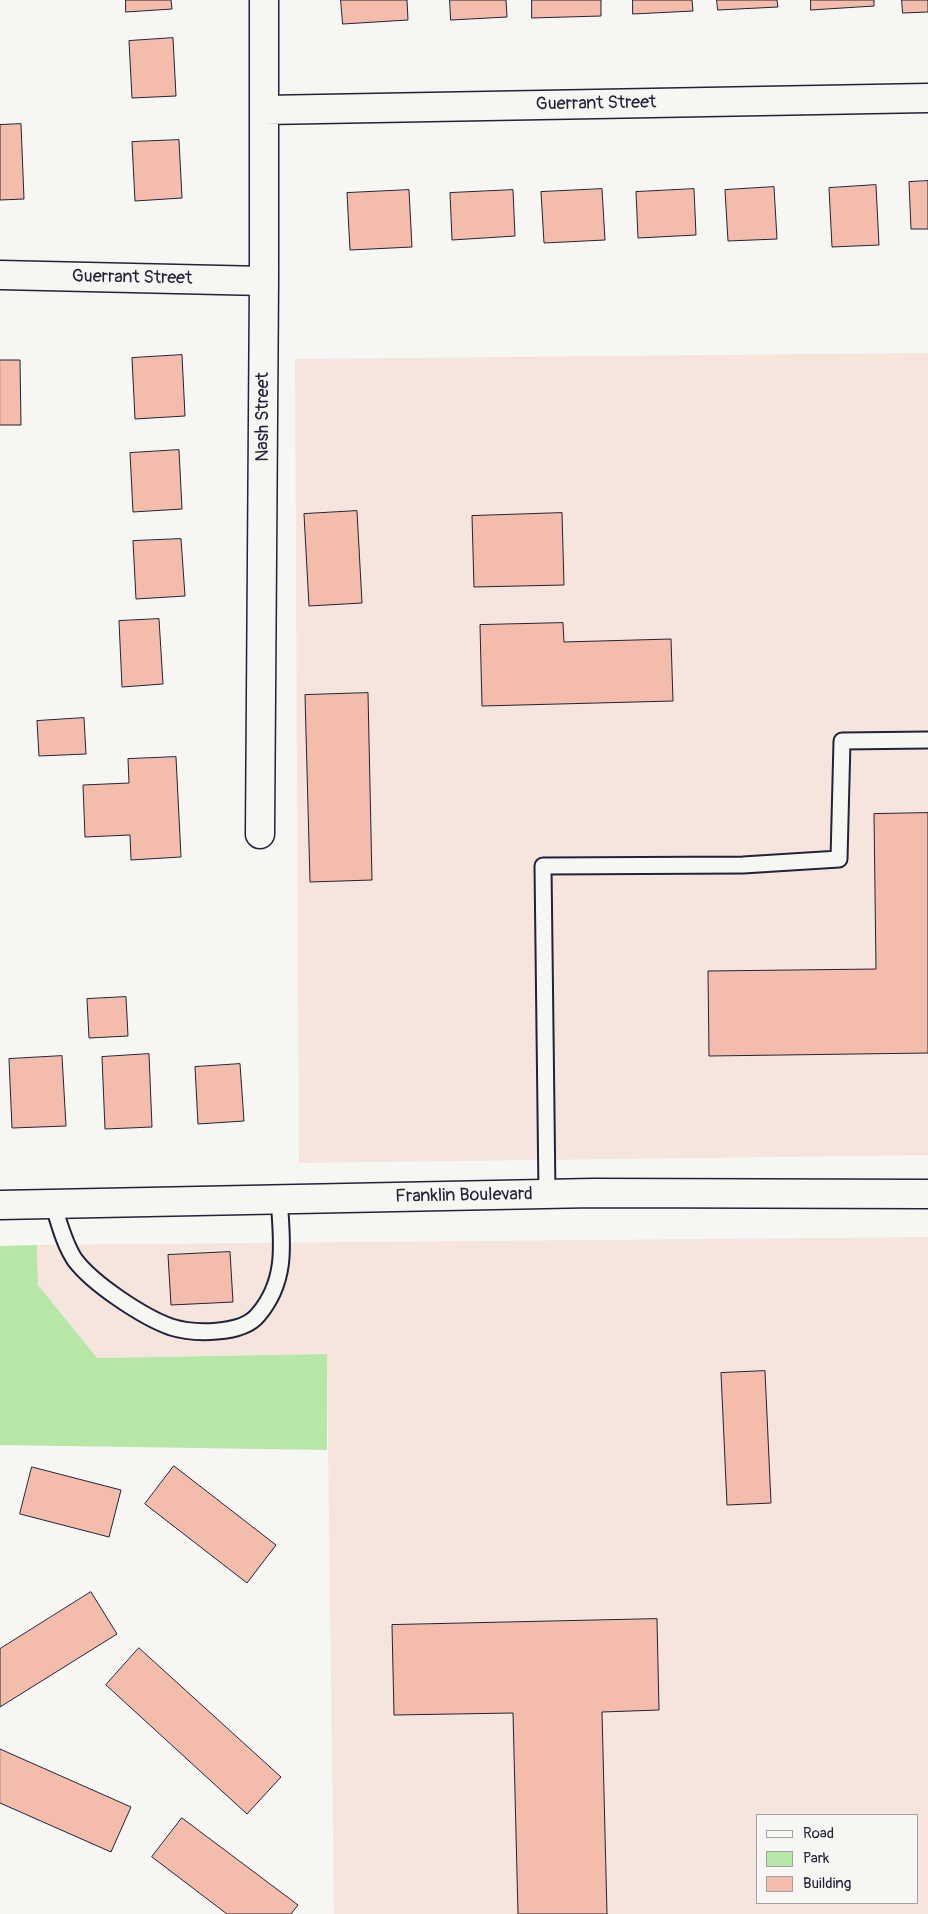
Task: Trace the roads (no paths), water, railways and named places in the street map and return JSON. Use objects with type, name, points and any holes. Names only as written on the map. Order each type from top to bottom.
[{"type":"street","name":"Nash Street","points":[[260,834],[264,0]]},
{"type":"street","name":"Guerrant Street","points":[[264,110],[928,98]]},
{"type":"street","name":"Guerrant Street","points":[[0,275],[264,280]]},
{"type":"street","name":"Franklin Boulevard","points":[[0,1205],[547,1194],[725,1192],[928,1194]]},
{"type":"lane","points":[[547,1194],[543,866],[743,865],[839,859],[842,740],[928,740]]},
{"type":"lane","points":[[53,1204],[67,1245],[75,1260],[94,1280],[115,1296],[172,1327],[223,1332],[243,1326],[258,1316],[273,1290],[283,1254],[279,1199]]}]
